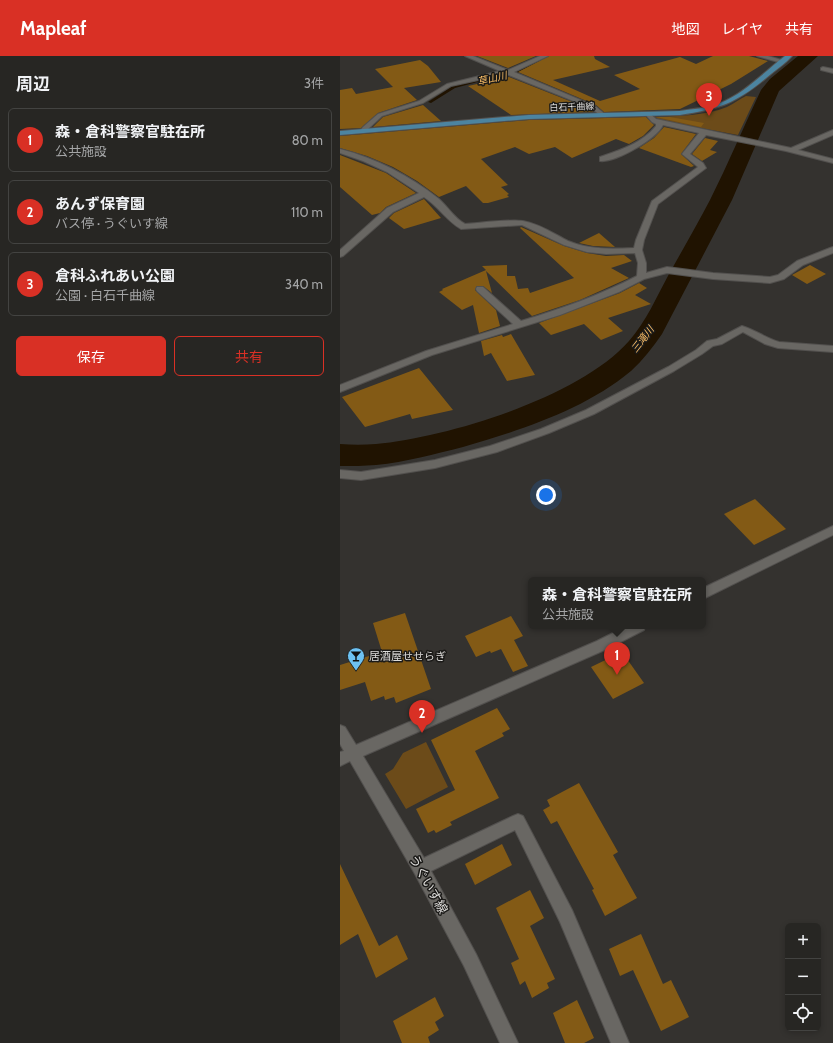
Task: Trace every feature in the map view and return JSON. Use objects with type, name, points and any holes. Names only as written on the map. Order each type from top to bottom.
[{"type":"main road","name":"白石千曲線","points":[[340,132],[529,118],[692,112],[724,103],[737,97],[789,56]]},
{"type":"street","points":[[468,56],[593,106],[603,115]]},
{"type":"street","points":[[364,131],[365,128],[380,115],[421,102],[449,85],[484,76],[510,73],[545,56]]},
{"type":"street","points":[[760,56],[782,61]]},
{"type":"street","points":[[823,69],[833,71]]},
{"type":"street","points":[[648,114],[650,118],[659,122],[752,143],[792,150],[833,161]]},
{"type":"street","points":[[603,159],[638,145],[656,132],[660,126],[659,122]]},
{"type":"street","points":[[641,277],[642,263],[638,250],[640,240],[655,203],[702,168],[686,154],[704,132]]},
{"type":"street","points":[[792,150],[833,132]]},
{"type":"street","points":[[340,151],[380,165],[414,185],[424,194],[436,201],[457,223],[464,227],[522,223],[531,225],[557,238],[590,251],[638,250]]},
{"type":"street","points":[[340,254],[390,210],[424,194]]},
{"type":"street","points":[[340,389],[429,353],[557,313],[616,290],[641,277],[667,270],[770,280],[781,277],[788,270],[800,263],[833,250]]},
{"type":"street","points":[[480,289],[520,325]]},
{"type":"street","points":[[340,474],[361,476],[435,464],[493,449],[545,431],[590,412],[671,369],[699,352],[710,343],[719,342],[742,329],[749,330],[768,342],[778,345],[833,349]]},
{"type":"street","points":[[706,593],[833,530]]},
{"type":"street","points":[[346,756],[602,645],[633,629]]},
{"type":"street","name":"うぐいす線","points":[[340,731],[346,756],[421,868],[470,960],[509,1043]]},
{"type":"street","points":[[421,868],[518,821],[566,916],[620,1043]]},
{"type":"shaded area","points":[[746,96],[756,97],[738,135],[659,120],[655,117],[691,115],[719,110]]},
{"type":"shaded area","points":[[426,742],[448,787],[406,809],[385,774],[393,769],[403,753]]},
{"type":"building","points":[[477,56],[536,56],[508,68]]},
{"type":"building","points":[[549,56],[594,56],[595,59],[610,67],[553,80],[600,101],[640,89],[614,75],[680,57],[696,64],[713,56],[749,56],[768,61],[731,84],[680,109],[604,112],[596,105],[518,72]]},
{"type":"building","points":[[420,60],[428,66],[441,82],[404,88],[417,100],[378,113],[361,128],[340,129],[340,90],[352,88],[356,94],[393,87],[375,69]]},
{"type":"building","points":[[509,77],[590,109],[593,112],[511,115],[468,86]]},
{"type":"building","points":[[423,105],[441,121],[373,127],[383,117]]},
{"type":"building","points":[[646,117],[654,125],[643,136],[629,144],[616,139],[572,158],[555,147],[529,154],[515,147],[481,159],[508,185],[501,187],[509,194],[507,195],[509,197],[488,203],[483,203],[466,186],[439,197],[417,181],[393,167],[367,156],[340,148],[340,136],[529,120]]},
{"type":"building","points":[[656,117],[670,117],[704,123],[701,127]]},
{"type":"building","points":[[664,127],[696,134],[681,154],[694,166],[691,167],[639,148],[654,138]]},
{"type":"building","points":[[705,138],[718,141],[710,150],[717,152],[702,161],[692,154]]},
{"type":"building","points":[[340,155],[386,173],[416,193],[386,207],[380,213],[372,215],[340,187]]},
{"type":"building","points":[[424,199],[441,218],[404,229],[389,218],[394,213]]},
{"type":"building","points":[[521,227],[564,246],[587,253],[606,256],[624,255],[632,261],[611,268],[629,278],[580,300],[532,316],[486,271],[492,293],[483,286],[477,286],[475,290],[496,310],[500,326],[479,333],[473,305],[462,310],[439,292],[443,290],[442,289],[486,270],[482,266],[507,265],[507,276],[515,276],[518,289],[528,288],[530,293],[574,278],[520,228]]},
{"type":"building","points":[[599,233],[615,247],[593,246],[579,243]]},
{"type":"building","points":[[810,265],[826,274],[807,284],[792,275]]},
{"type":"building","points":[[639,283],[647,288],[635,295],[651,304],[608,318],[623,331],[601,340],[584,324],[551,335],[539,323],[620,293]]},
{"type":"building","points":[[511,334],[535,375],[507,381],[491,353],[484,356],[481,341]]},
{"type":"building","points":[[419,368],[453,410],[412,419],[410,414],[365,427],[342,397]]},
{"type":"building","points":[[755,499],[786,529],[754,545],[724,514]]},
{"type":"building","points":[[405,613],[431,689],[396,703],[394,697],[385,700],[384,696],[371,701],[365,682],[340,690],[340,665],[382,652],[373,623]]},
{"type":"building","points":[[511,616],[523,636],[514,640],[528,666],[513,672],[501,649],[491,653],[490,651],[476,657],[465,636]]},
{"type":"building","points":[[622,652],[644,683],[613,699],[591,667]]},
{"type":"building","points":[[497,708],[510,729],[502,733],[504,736],[475,751],[499,798],[450,822],[452,825],[436,833],[434,830],[428,833],[416,809],[455,790],[431,740]]},
{"type":"building","points":[[579,783],[618,852],[613,855],[637,898],[605,916],[592,890],[594,889],[557,821],[551,824],[543,810],[550,806],[547,800]]},
{"type":"building","points":[[502,844],[512,865],[475,885],[465,864]]},
{"type":"building","points":[[340,864],[379,946],[397,935],[408,959],[376,978],[358,934],[340,945]]},
{"type":"building","points":[[530,890],[544,918],[530,926],[555,979],[547,983],[549,988],[532,998],[525,981],[520,985],[511,963],[519,959],[496,908]]},
{"type":"building","points":[[641,934],[663,984],[671,980],[689,1017],[661,1031],[633,970],[620,976],[609,949]]},
{"type":"building","points":[[435,997],[444,1016],[435,1022],[439,1030],[428,1037],[430,1043],[402,1043],[393,1021]]},
{"type":"building","points":[[577,1000],[594,1038],[584,1043],[565,1043],[553,1013]]},
{"type":"waterway","name":"三滝川","points":[[340,455],[380,454],[414,448],[444,442],[507,423],[567,398],[594,383],[618,367],[635,352],[649,334],[721,200],[770,90],[776,83],[809,56]]},
{"type":"waterway","name":"草山川","points":[[430,102],[454,87],[516,72],[540,61]]},
{"type":"place","name":"倉科ふれあい公園","points":[[709,116]]},
{"type":"place","name":"居酒屋せせらぎ","points":[[356,671]]},
{"type":"place","name":"森・倉科警察官駐在所","points":[[617,675]]},
{"type":"place","name":"あんず保育園","points":[[422,733]]}]
